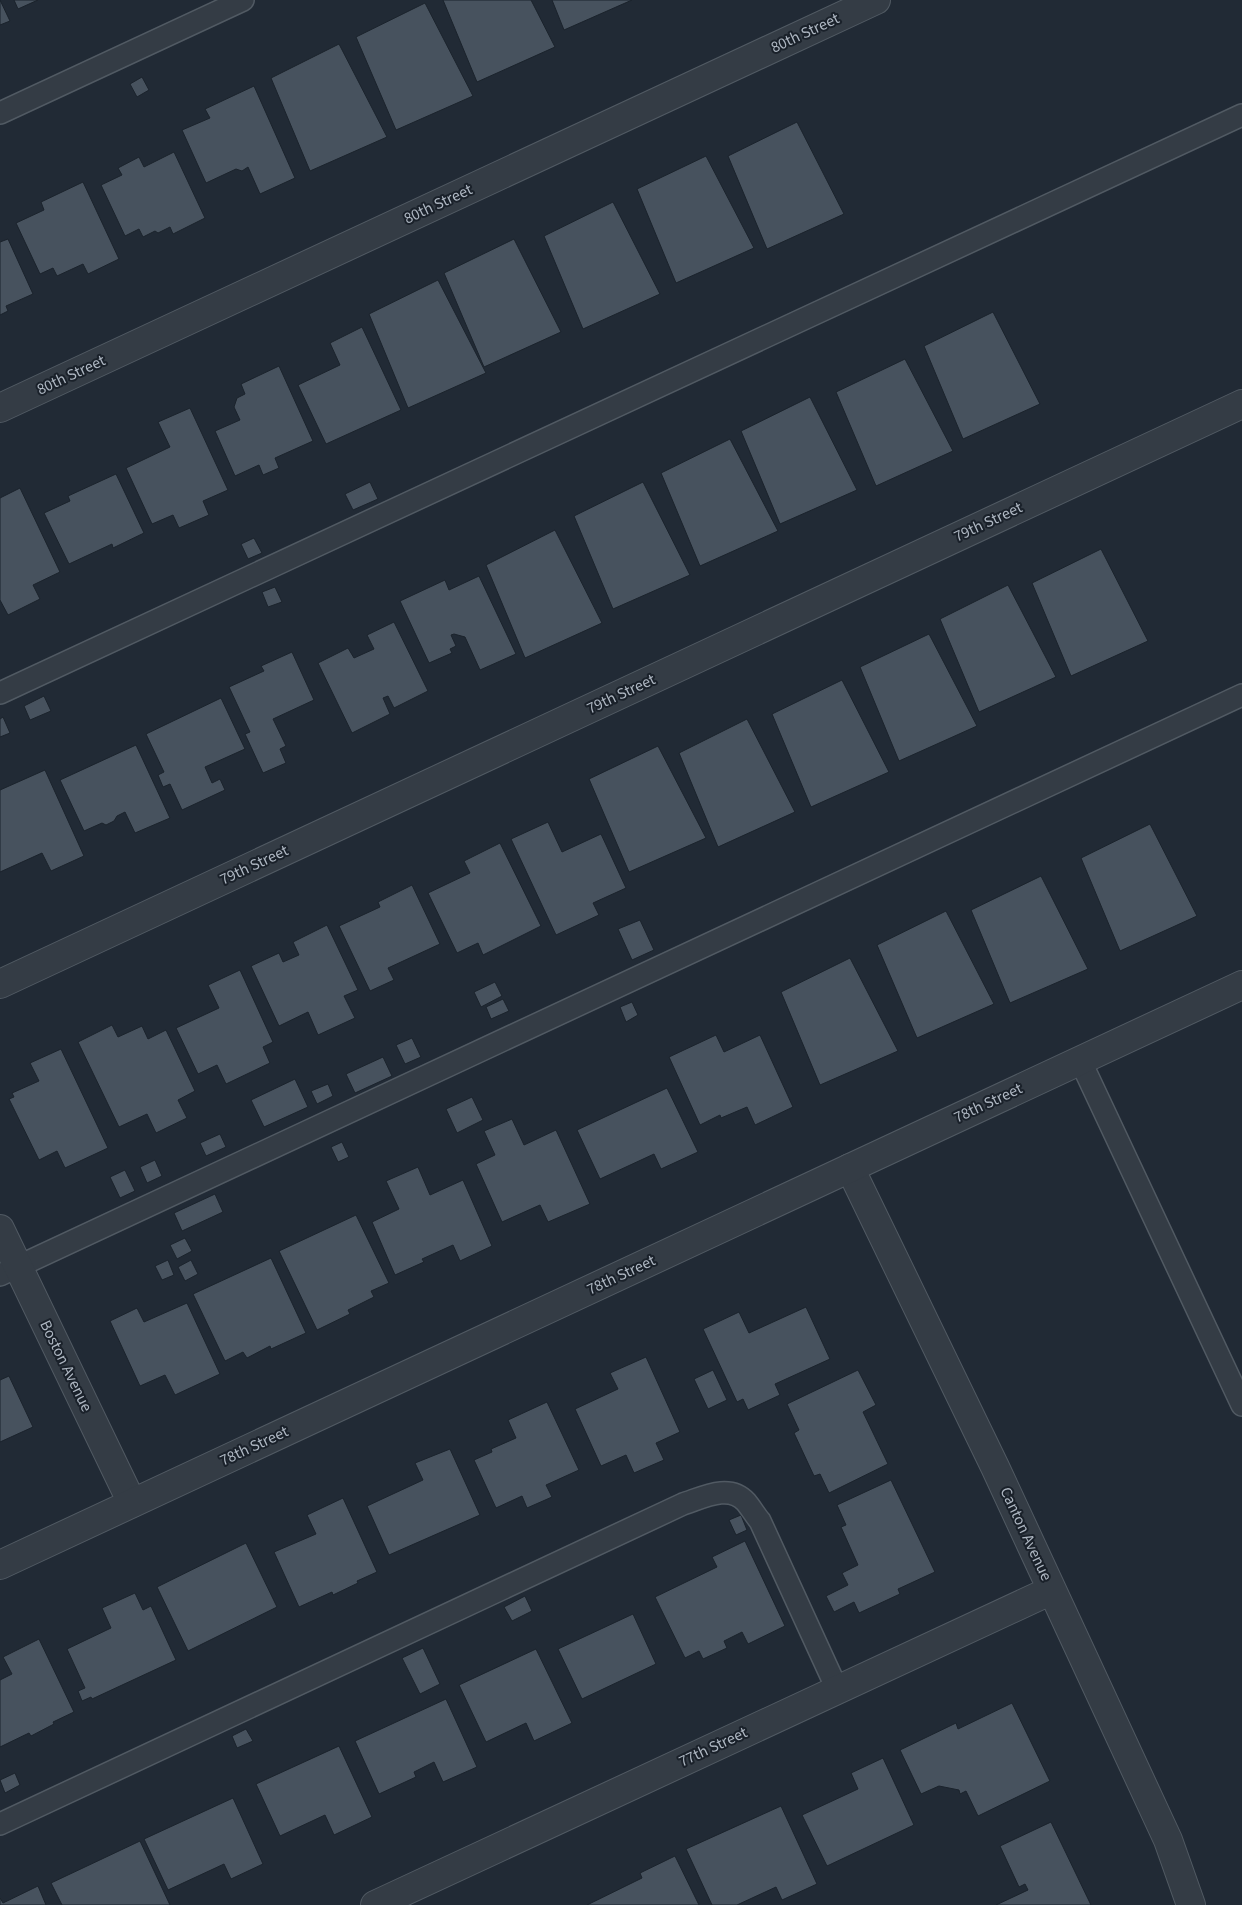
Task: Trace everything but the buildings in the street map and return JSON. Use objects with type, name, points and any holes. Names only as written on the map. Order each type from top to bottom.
[{"type":"street","name":"80th Street","points":[[0,408],[876,0]]},
{"type":"street","name":"79th Street","points":[[0,984],[1242,404]]},
{"type":"street","name":"78th Street","points":[[0,1565],[1242,984]]},
{"type":"street","name":"Canton Avenue","points":[[850,1168],[995,1467],[1168,1840],[1191,1905]]},
{"type":"street","name":"Boston Avenue","points":[[0,1229],[9,1270],[132,1503]]},
{"type":"street","name":"77th Street","points":[[375,1905],[1052,1590]]},
{"type":"lane","points":[[0,113],[243,0]]},
{"type":"lane","points":[[0,693],[1242,116]]},
{"type":"lane","points":[[9,1270],[1242,695]]},
{"type":"lane","points":[[1080,1060],[1242,1405]]},
{"type":"lane","points":[[0,1824],[674,1508],[713,1494],[726,1492],[745,1500],[760,1522],[837,1689]]}]
